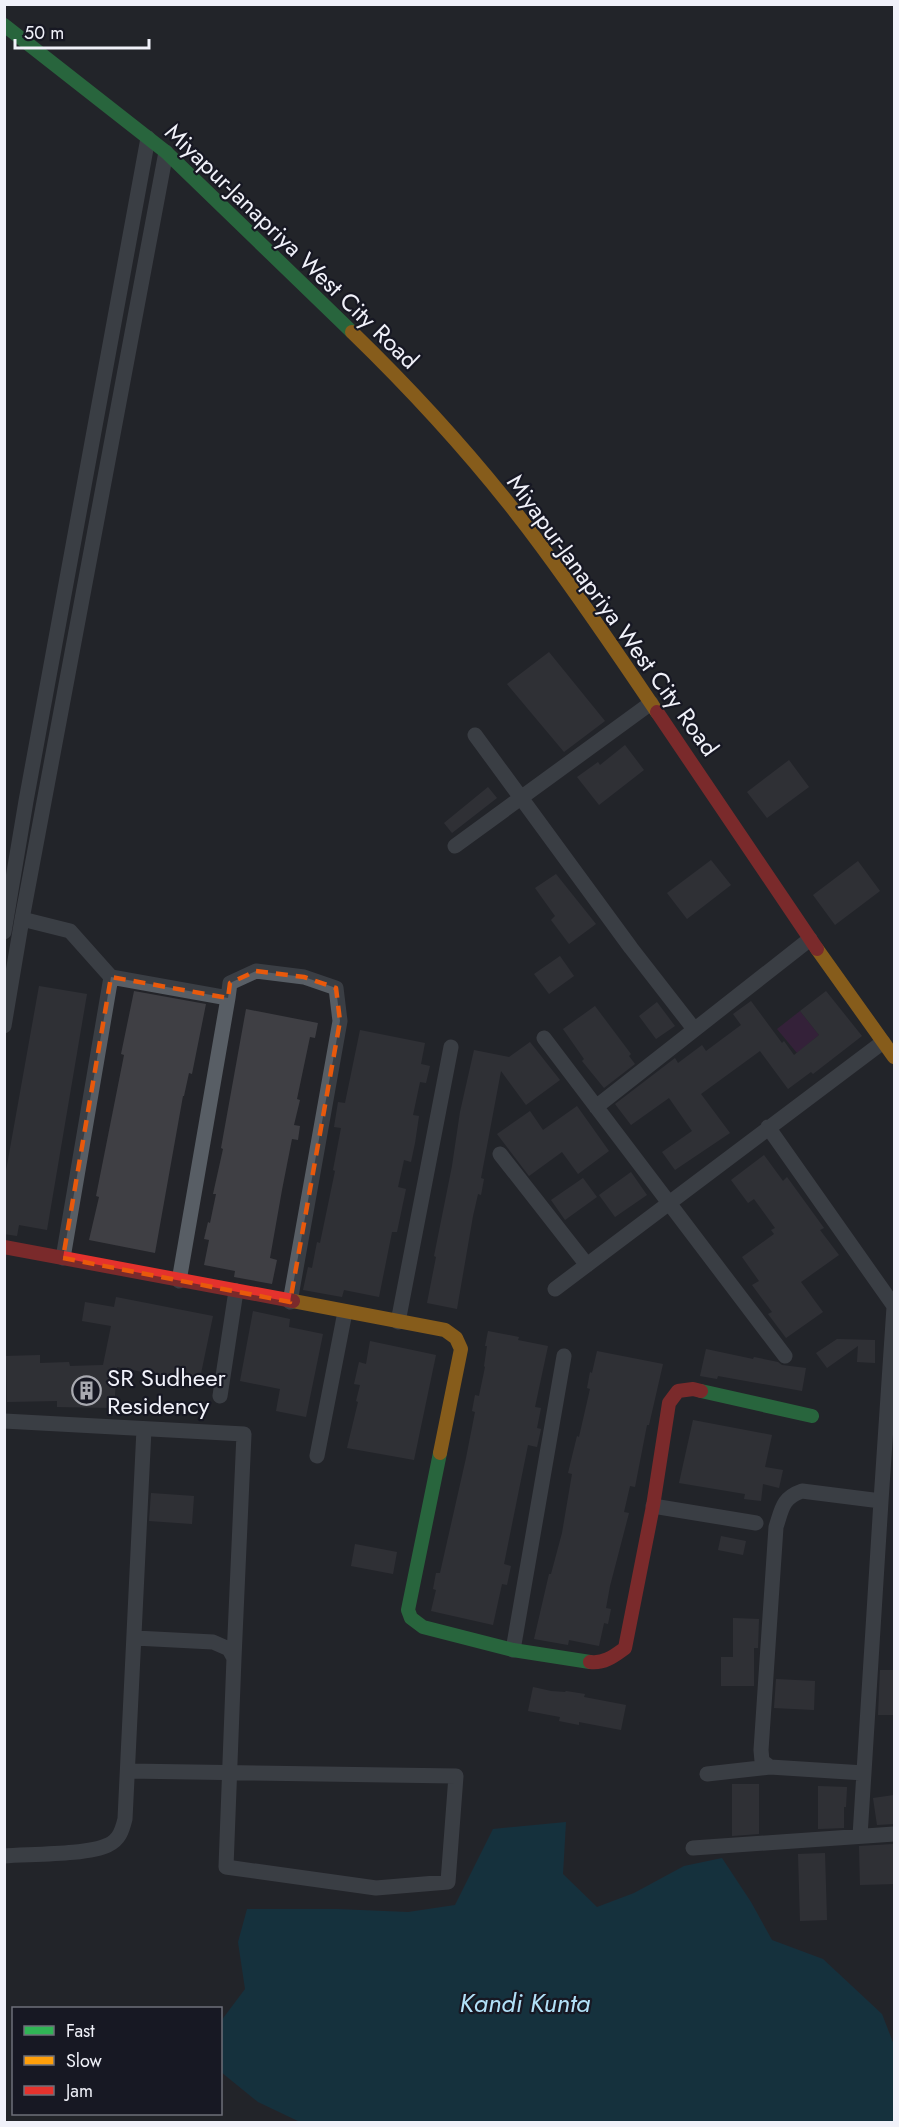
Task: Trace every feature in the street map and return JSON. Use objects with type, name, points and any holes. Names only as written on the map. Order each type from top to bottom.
[{"type":"street","name":"Miyapur-Janapriya West City Road","points":[[4,25],[166,152],[391,370],[481,471],[542,547],[651,703],[810,939],[894,1057]]},
{"type":"street","points":[[4,932],[148,138]]},
{"type":"street","points":[[4,1026],[22,919],[166,152]]},
{"type":"street","points":[[455,846],[651,703]]},
{"type":"street","points":[[475,735],[631,948],[694,1029]]},
{"type":"street","points":[[22,919],[70,932],[111,977],[228,998]]},
{"type":"street","points":[[596,1107],[810,939]]},
{"type":"street","points":[[179,1281],[230,983],[256,970],[304,977],[336,988],[340,1021],[290,1302]]},
{"type":"street","points":[[63,1258],[111,977]]},
{"type":"street","points":[[544,1038],[785,1356]]},
{"type":"street","points":[[555,1289],[883,1041]]},
{"type":"street","points":[[398,1322],[451,1047]]},
{"type":"street","points":[[768,1127],[894,1307],[860,1836]]},
{"type":"street","points":[[500,1154],[587,1265]]},
{"type":"street","points":[[4,1247],[445,1330],[458,1339],[461,1349],[408,1610],[411,1618],[423,1627],[513,1650],[595,1663],[611,1659],[625,1647],[653,1506],[669,1402],[678,1391],[693,1389],[812,1416]]},
{"type":"street","points":[[220,1396],[236,1291]]},
{"type":"street","points":[[317,1456],[345,1312]]},
{"type":"street","points":[[513,1650],[564,1356]]},
{"type":"street","points":[[4,1421],[244,1434],[234,1658],[230,1772],[226,1867],[376,1888],[448,1882],[456,1776],[230,1772],[128,1771]]},
{"type":"street","points":[[4,1856],[94,1850],[109,1845],[121,1835],[126,1820],[144,1429]]},
{"type":"street","points":[[770,1767],[762,1761],[761,1750],[776,1527],[784,1502],[791,1495],[802,1491],[880,1501]]},
{"type":"street","points":[[653,1506],[756,1523]]},
{"type":"street","points":[[135,1638],[213,1642],[229,1649],[234,1658]]},
{"type":"street","points":[[707,1774],[770,1767],[864,1773]]},
{"type":"street","points":[[693,1848],[894,1834]]},
{"type":"highlighted area","points":[[256,971],[304,977],[336,988],[340,1021],[290,1302],[63,1258],[111,977],[228,998],[230,983]]},
{"type":"shaded area","points":[[800,1011],[819,1035],[797,1053],[777,1029]]},
{"type":"water","name":"Kandi Kunta","points":[[566,1822],[563,1874],[597,1907],[634,1893],[684,1866],[722,1858],[751,1902],[772,1940],[823,1959],[882,2014],[894,2045],[894,2122],[300,2122],[258,2102],[222,2073],[222,2020],[245,1989],[238,1942],[247,1909],[408,1912],[455,1905],[493,1829]]},
{"type":"building","points":[[549,652],[605,721],[564,752],[507,684]]},
{"type":"building","points":[[625,745],[644,770],[599,805],[577,777],[598,762],[600,765]]},
{"type":"building","points":[[789,760],[809,787],[767,818],[747,792]]},
{"type":"building","points":[[488,787],[497,798],[452,833],[444,823]]},
{"type":"building","points":[[711,860],[731,885],[687,919],[667,893]]},
{"type":"building","points":[[858,861],[880,891],[835,925],[813,895]]},
{"type":"building","points":[[556,874],[596,924],[569,944],[551,920],[555,916],[535,888]]},
{"type":"building","points":[[560,956],[574,976],[549,994],[534,974]]},
{"type":"building","points":[[39,986],[87,994],[47,1230],[19,1225],[17,1236],[4,1234],[4,1182]]},
{"type":"building","points":[[134,991],[206,1004],[192,1074],[189,1073],[183,1096],[155,1253],[89,1240],[99,1197],[96,1196],[124,1055],[121,1054]]},
{"type":"building","points":[[826,991],[862,1036],[813,1074],[811,1072],[788,1089],[760,1051],[701,1094],[730,1133],[675,1170],[662,1152],[692,1131],[669,1098],[631,1125],[615,1104],[675,1058],[678,1063],[702,1045],[706,1051],[741,1025],[733,1014],[751,1001],[782,1043],[784,1041],[794,1055],[819,1035],[800,1011]]},
{"type":"building","points":[[657,1002],[675,1026],[656,1039],[639,1016]]},
{"type":"building","points":[[595,1006],[631,1054],[629,1056],[635,1064],[604,1088],[582,1061],[584,1059],[563,1029]]},
{"type":"building","points":[[246,1009],[318,1023],[315,1038],[310,1037],[297,1099],[300,1100],[294,1125],[300,1126],[298,1140],[292,1139],[282,1190],[270,1258],[277,1260],[272,1284],[234,1277],[235,1271],[204,1265],[209,1240],[204,1239],[216,1194],[213,1194],[223,1149],[221,1148]]},
{"type":"building","points":[[360,1030],[425,1043],[421,1064],[430,1066],[426,1083],[420,1082],[413,1115],[419,1116],[415,1143],[411,1162],[404,1160],[398,1187],[406,1189],[397,1232],[392,1232],[379,1297],[344,1290],[342,1297],[303,1290],[308,1267],[312,1268],[317,1242],[320,1243],[335,1171],[333,1170],[341,1128],[334,1127],[338,1102],[345,1103]]},
{"type":"building","points":[[530,1042],[560,1080],[526,1105],[501,1071],[481,1178],[484,1179],[473,1216],[457,1309],[427,1303],[460,1112],[474,1050],[509,1057]]},
{"type":"building","points":[[577,1106],[609,1151],[578,1174],[562,1152],[529,1176],[497,1134],[530,1111],[543,1130]]},
{"type":"building","points":[[764,1155],[783,1181],[787,1177],[824,1228],[820,1230],[839,1255],[801,1282],[823,1312],[786,1338],[768,1314],[772,1312],[752,1285],[759,1281],[742,1257],[774,1234],[771,1230],[775,1228],[754,1199],[748,1203],[731,1180]]},
{"type":"building","points":[[631,1172],[647,1195],[615,1217],[599,1195]]},
{"type":"building","points":[[583,1178],[597,1197],[565,1220],[551,1200]]},
{"type":"building","points":[[116,1297],[213,1316],[199,1383],[117,1367],[114,1408],[57,1407],[57,1401],[7,1402],[6,1356],[40,1355],[40,1363],[69,1362],[70,1366],[103,1365],[111,1326],[82,1321],[85,1302],[114,1307]]},
{"type":"building","points":[[253,1311],[290,1319],[289,1327],[323,1334],[306,1417],[276,1411],[280,1389],[240,1381]]},
{"type":"building","points":[[488,1331],[548,1346],[535,1407],[541,1408],[537,1428],[541,1429],[537,1447],[528,1445],[504,1564],[511,1566],[507,1585],[502,1584],[493,1625],[431,1611],[436,1590],[433,1589],[436,1573],[440,1573],[466,1458],[475,1412],[472,1411],[475,1395],[479,1396],[485,1367]]},
{"type":"building","points":[[837,1339],[875,1340],[875,1363],[857,1362],[858,1346],[827,1368],[816,1353]]},
{"type":"building","points":[[370,1341],[436,1355],[414,1460],[347,1448],[360,1385],[354,1384],[359,1362],[366,1364]]},
{"type":"building","points":[[706,1349],[806,1368],[802,1391],[718,1376],[717,1379],[700,1376]]},
{"type":"building","points":[[597,1351],[663,1364],[649,1425],[647,1425],[635,1487],[630,1486],[624,1512],[629,1513],[610,1586],[606,1608],[611,1609],[608,1624],[604,1623],[599,1646],[569,1640],[568,1645],[534,1639],[549,1574],[551,1574],[562,1533],[572,1474],[568,1473],[577,1436],[579,1437],[590,1389],[587,1388],[590,1372],[592,1373]]},
{"type":"building","points":[[693,1420],[772,1435],[765,1467],[783,1470],[779,1488],[763,1484],[761,1501],[744,1499],[745,1494],[679,1483]]},
{"type":"building","points":[[151,1493],[194,1496],[192,1524],[149,1521]]},
{"type":"building","points":[[721,1536],[746,1541],[743,1555],[718,1550]]},
{"type":"building","points":[[355,1544],[397,1552],[393,1574],[351,1566]]},
{"type":"building","points":[[733,1618],[759,1619],[758,1648],[754,1648],[754,1686],[721,1686],[721,1657],[733,1657]]},
{"type":"building","points":[[880,1670],[894,1670],[894,1715],[878,1715]]},
{"type":"building","points":[[776,1679],[815,1681],[814,1710],[774,1708]]},
{"type":"building","points":[[533,1687],[585,1694],[584,1697],[626,1705],[621,1730],[579,1722],[579,1725],[559,1721],[560,1717],[528,1711]]},
{"type":"building","points":[[732,1784],[759,1784],[759,1834],[732,1836]]},
{"type":"building","points":[[818,1786],[847,1787],[844,1828],[818,1829]]},
{"type":"building","points":[[894,1795],[894,1824],[877,1825],[873,1798]]},
{"type":"building","points":[[894,1844],[894,1884],[860,1885],[859,1846]]},
{"type":"building","points":[[825,1853],[827,1920],[800,1921],[798,1854]]},
{"type":"traffic: fast","points":[[4,25],[166,152],[352,332]]},
{"type":"traffic: fast","points":[[701,1391],[812,1416]]},
{"type":"traffic: fast","points":[[440,1453],[408,1610],[411,1618],[423,1627],[513,1650],[590,1662]]},
{"type":"traffic: slow","points":[[352,332],[427,409],[498,491],[572,588],[657,712]]},
{"type":"traffic: slow","points":[[817,949],[894,1057]]},
{"type":"traffic: slow","points":[[293,1301],[445,1330],[456,1338],[461,1349],[440,1453]]},
{"type":"traffic: jam","points":[[657,712],[817,949]]},
{"type":"traffic: jam","points":[[4,1247],[293,1301]]},
{"type":"traffic: jam","points":[[590,1662],[604,1661],[625,1648],[653,1506],[669,1403],[678,1391],[693,1389],[701,1391]]},
{"type":"place","name":"SR Sudheer Residency","points":[[86,1391]]}]
